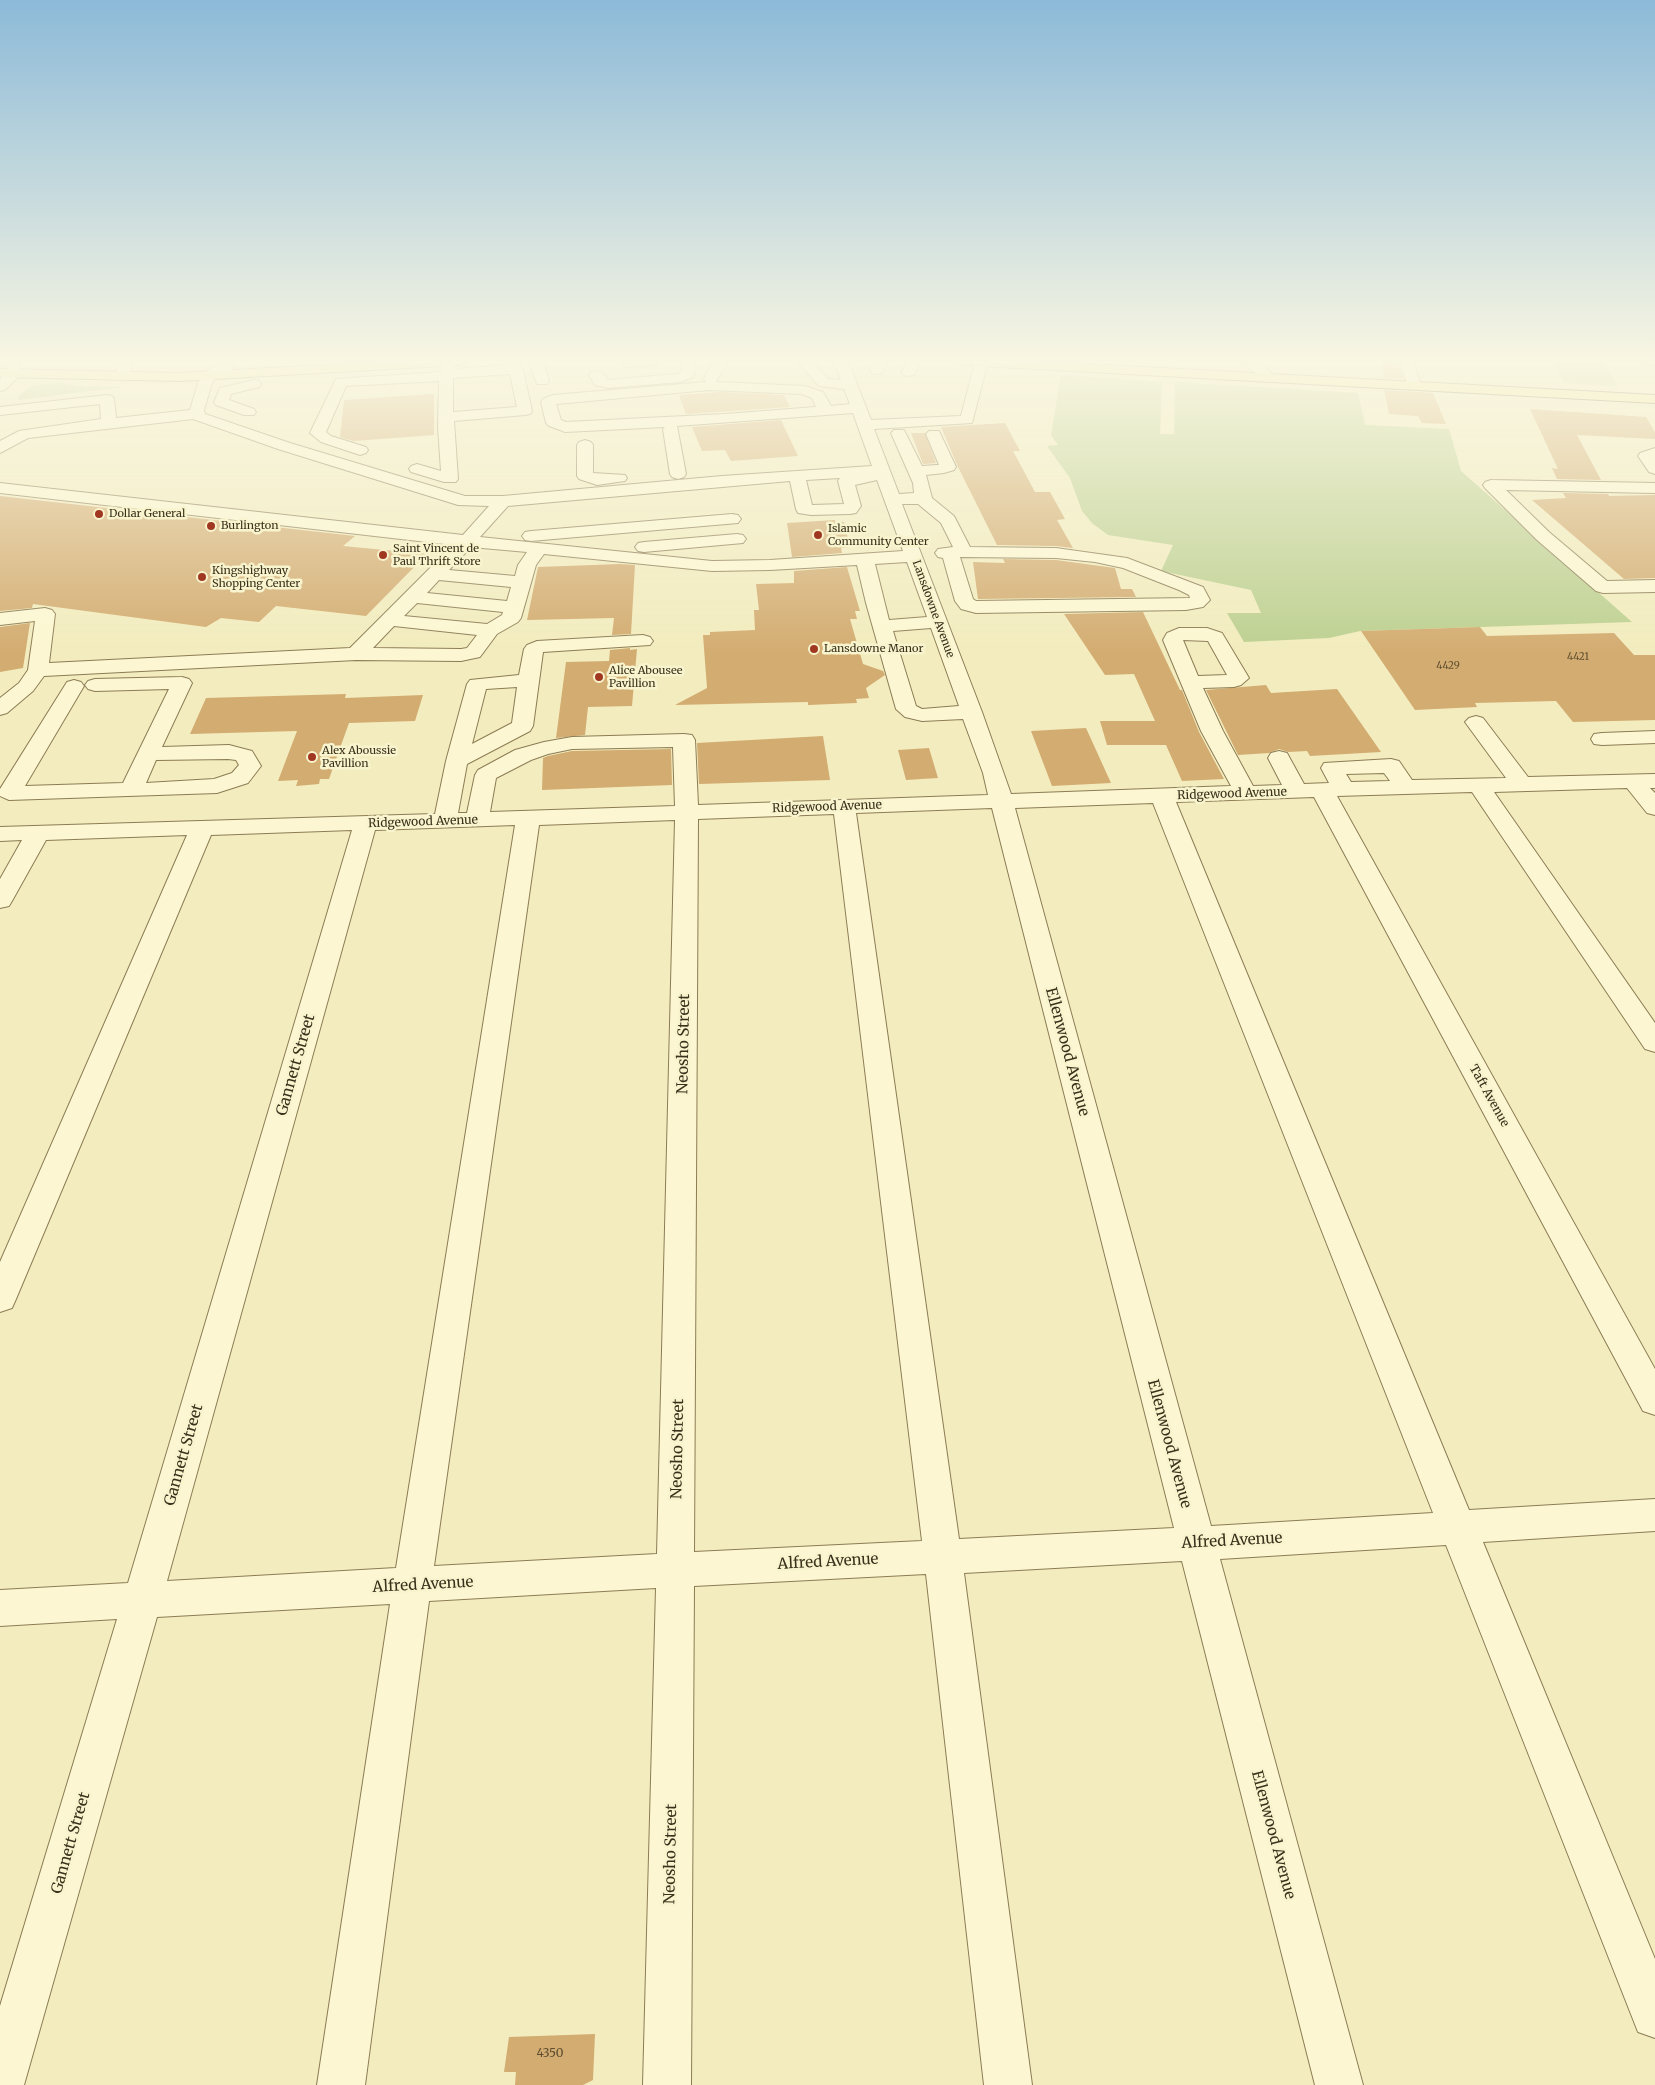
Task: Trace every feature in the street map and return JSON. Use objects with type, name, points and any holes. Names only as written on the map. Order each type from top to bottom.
[{"type":"street","points":[[324,458],[499,512],[722,481],[881,469]]},
{"type":"street","points":[[406,465],[450,480],[449,458]]},
{"type":"street","points":[[585,458],[586,476],[597,480],[678,474],[881,469]]},
{"type":"street","points":[[676,458],[678,474]]},
{"type":"street","name":"Lansdowne Avenue","points":[[877,458],[972,712],[994,773],[1002,802]]},
{"type":"street","points":[[910,458],[924,500]]},
{"type":"street","points":[[916,471],[938,470],[948,466],[945,458]]},
{"type":"street","points":[[1648,458],[1655,469]]},
{"type":"street","points":[[797,476],[804,509],[850,508],[853,506],[846,481],[881,469]]},
{"type":"street","points":[[722,481],[744,566]]},
{"type":"street","points":[[1655,488],[1491,485],[1543,536],[1603,587],[1655,586]]},
{"type":"street","points":[[0,488],[431,530],[469,545],[534,555],[584,553],[737,539]]},
{"type":"street","points":[[892,499],[918,498],[924,500],[950,524],[962,548],[954,552]]},
{"type":"street","points":[[451,512],[464,501]]},
{"type":"street","points":[[356,654],[434,574],[469,545],[499,512]]},
{"type":"street","points":[[469,545],[519,537],[732,519]]},
{"type":"street","points":[[469,545],[534,555]]},
{"type":"street","points":[[584,553],[712,566],[865,559],[954,552],[1056,554],[1095,557],[1127,563],[1196,591],[1201,600],[1196,603],[1186,604],[976,607],[968,605],[964,601],[954,552]]},
{"type":"street","points":[[32,678],[356,654],[461,655],[473,653],[490,630],[511,618],[527,565],[534,555]]},
{"type":"street","points":[[865,559],[906,709],[912,713],[922,715],[972,712]]},
{"type":"street","points":[[434,574],[522,582]]},
{"type":"street","points":[[412,597],[514,607]]},
{"type":"street","points":[[0,619],[45,614],[32,678],[0,709]]},
{"type":"street","points":[[389,620],[490,630]]},
{"type":"street","points":[[882,626],[938,622]]},
{"type":"street","points":[[457,761],[522,726],[534,649],[544,645],[643,641]]},
{"type":"street","points":[[32,678],[74,686],[182,683],[131,790]]},
{"type":"street","points":[[445,821],[457,761],[477,684],[528,680]]},
{"type":"street","points":[[1190,682],[1212,731],[1246,793]]},
{"type":"street","points":[[74,686],[9,793],[218,786],[240,778],[250,766],[244,756],[229,752],[148,754]]},
{"type":"street","points":[[1476,722],[1522,784]]},
{"type":"street","points":[[1602,739],[1655,738]]},
{"type":"street","name":"Neosho Street","points":[[477,820],[486,775],[523,755],[544,748],[572,743],[684,740],[687,813],[668,2085]]},
{"type":"street","name":"Taft Avenue","points":[[1279,758],[1321,790],[1655,1401]]},
{"type":"street","points":[[1644,781],[1655,808]]},
{"type":"street","name":"Ridgewood Avenue","points":[[0,834],[366,824],[1405,787],[1644,781]]},
{"type":"street","points":[[1478,785],[1655,1043]]},
{"type":"street","points":[[1162,796],[1655,2015]]},
{"type":"street","name":"Ellenwood Avenue","points":[[1002,802],[1339,2085]]},
{"type":"street","points":[[844,806],[943,1556],[1008,2085]]},
{"type":"street","points":[[341,2085],[412,1585],[528,818]]},
{"type":"street","name":"Gannett Street","points":[[0,2085],[366,824]]},
{"type":"street","points":[[0,1299],[202,828]]},
{"type":"street","points":[[0,901],[38,833]]},
{"type":"street","name":"Alfred Avenue","points":[[0,1608],[676,1570],[1196,1544],[1655,1515]]},
{"type":"green space","points":[[1056,458],[1457,458],[1461,471],[1632,622],[1360,631],[1329,638],[1244,642],[1227,613],[1261,613],[1251,590],[1161,571],[1173,545],[1108,535],[1092,523],[1082,511],[1070,478]]},
{"type":"building","points":[[730,458],[767,458],[731,461]]},
{"type":"building","points":[[921,458],[934,458],[936,463],[923,464]]},
{"type":"building","points":[[954,458],[1017,458],[1035,492],[1050,492],[1065,519],[1057,520],[1073,548],[997,545]]},
{"type":"building","points":[[1553,458],[1589,458],[1601,480],[1557,479],[1552,468],[1558,469]]},
{"type":"building","points":[[1563,493],[1608,494],[1609,496],[1655,495],[1655,578],[1624,579],[1532,500],[1566,498]]},
{"type":"building","name":"Kingshighway Shopping Center","points":[[0,496],[355,536],[343,546],[427,554],[366,616],[276,606],[259,622],[221,618],[206,627],[33,604],[32,608],[0,611]]},
{"type":"building","points":[[835,520],[835,523],[844,522],[850,547],[841,548],[842,553],[792,557],[787,523]]},
{"type":"building","points":[[1003,559],[1056,560],[1115,568],[1121,589],[1132,589],[1136,597],[978,599],[973,562],[1005,563]]},
{"type":"building","points":[[635,565],[631,634],[612,635],[614,618],[527,620],[538,567]]},
{"type":"building","name":"Lansdowne Manor","points":[[847,567],[860,611],[855,611],[857,619],[850,619],[863,664],[883,671],[885,675],[866,688],[869,698],[856,699],[857,703],[808,705],[808,702],[675,705],[707,688],[703,635],[710,635],[710,632],[755,630],[754,610],[759,610],[756,584],[794,583],[794,571]]},
{"type":"building","points":[[1143,612],[1180,690],[1182,690],[1199,732],[1224,779],[1182,781],[1166,745],[1107,745],[1100,721],[1155,721],[1134,674],[1105,675],[1064,614]]},
{"type":"building","points":[[30,623],[23,668],[0,672],[0,627]]},
{"type":"building","points":[[1480,627],[1487,636],[1614,633],[1634,655],[1655,655],[1655,720],[1573,722],[1556,701],[1475,703],[1477,707],[1415,710],[1361,631]]},
{"type":"building","name":"Alice Abousee Pavillion","points":[[630,648],[630,650],[637,649],[632,706],[588,707],[585,735],[556,738],[566,662],[609,661],[610,650]]},
{"type":"building","points":[[1266,685],[1271,693],[1337,689],[1381,752],[1310,756],[1307,751],[1288,752],[1279,749],[1269,753],[1238,755],[1206,690]]},
{"type":"building","name":"Alex Aboussie Pavillion","points":[[346,694],[345,698],[423,695],[415,721],[349,723],[329,779],[320,779],[319,784],[296,786],[298,780],[278,781],[297,731],[190,734],[206,698]]},
{"type":"building","points":[[1086,728],[1111,783],[1052,786],[1031,731]]},
{"type":"building","points":[[823,736],[830,780],[699,784],[697,743]]},
{"type":"building","points":[[929,748],[938,778],[906,780],[898,750]]},
{"type":"building","points":[[671,749],[672,785],[542,790],[543,758],[548,756],[572,751]]},
{"type":"building","points":[[595,2034],[593,2080],[583,2085],[515,2085],[516,2072],[504,2072],[509,2037]]},
{"type":"place","name":"Dollar General","points":[[99,514]]},
{"type":"place","name":"Burlington","points":[[211,526]]},
{"type":"place","name":"Islamic Community Center","points":[[818,535]]},
{"type":"place","name":"Saint Vincent de Paul Thrift Store","points":[[383,555]]},
{"type":"place","name":"Kingshighway Shopping Center","points":[[202,577]]},
{"type":"place","name":"Lansdowne Manor","points":[[814,649]]},
{"type":"place","name":"Alice Abousee Pavillion","points":[[599,677]]},
{"type":"place","name":"Alex Aboussie Pavillion","points":[[312,757]]}]
